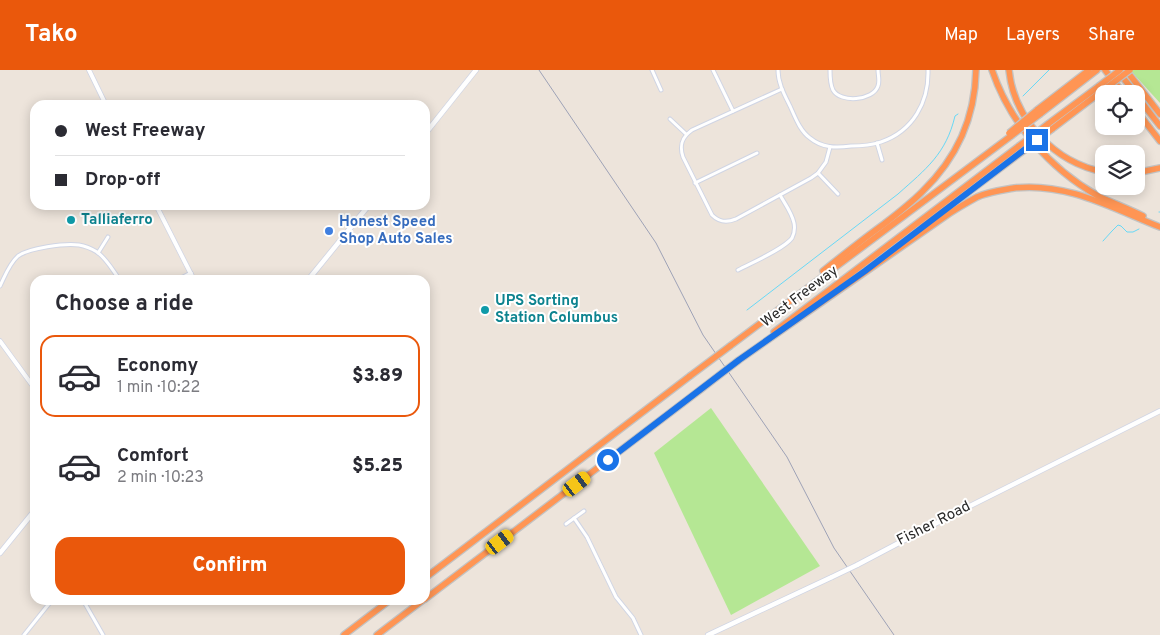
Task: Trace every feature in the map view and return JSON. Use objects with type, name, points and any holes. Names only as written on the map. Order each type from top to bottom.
[{"type":"highway","points":[[800,293],[818,276],[921,194],[947,164],[956,150],[969,118],[975,91],[976,70]]},
{"type":"highway","points":[[992,70],[1001,92],[1016,119],[1040,150],[1056,165],[1071,178],[1099,196],[1160,226]]},
{"type":"highway","points":[[1009,70],[1020,107],[1029,123],[1042,139],[1069,160],[1095,170]]},
{"type":"highway","name":"West Freeway","points":[[430,574],[978,159],[1089,72],[1097,70]]},
{"type":"highway","points":[[1105,70],[1117,85]]},
{"type":"highway","points":[[1118,70],[1129,85]]},
{"type":"highway","name":"West Freeway","points":[[1104,85],[1118,70]]},
{"type":"highway","points":[[1106,85],[1128,70],[1160,114]]},
{"type":"highway","points":[[1134,80],[1160,107]]},
{"type":"highway","name":"West Freeway","points":[[430,594],[783,325],[1095,93]]},
{"type":"highway","points":[[1145,106],[1160,126]]},
{"type":"highway","points":[[1145,122],[1160,141]]},
{"type":"highway","points":[[865,271],[1021,149]]},
{"type":"highway","points":[[1145,171],[1160,168]]},
{"type":"highway","points":[[739,360],[865,271],[978,197],[1006,189],[1037,187],[1065,191],[1089,198],[1160,226]]},
{"type":"highway","points":[[430,570],[460,547],[491,528]]},
{"type":"highway","points":[[344,635],[383,605]]},
{"type":"highway","points":[[350,635],[389,605]]},
{"type":"highway","name":"West Freeway","points":[[377,635],[416,605]]},
{"type":"main road","points":[[430,128],[476,70]]},
{"type":"main road","points":[[312,275],[365,210]]},
{"type":"main road","name":"Fisher Road","points":[[708,635],[832,578],[948,516],[1160,411]]},
{"type":"main road","points":[[0,553],[30,516]]},
{"type":"street","points":[[90,70],[104,100]]},
{"type":"street","points":[[652,70],[661,90]]},
{"type":"street","points":[[713,70],[733,111]]},
{"type":"street","points":[[778,70],[779,81],[797,121],[806,134],[816,142],[830,147],[877,143],[910,124],[921,108],[926,94],[928,70]]},
{"type":"street","points":[[830,70],[831,84],[834,91],[839,96],[846,98],[858,98],[874,92],[878,86],[878,70]]},
{"type":"street","points":[[782,89],[692,130],[686,134],[682,141],[680,149],[682,157],[712,215],[720,221],[736,220],[806,181],[818,173],[826,162],[830,147]]},
{"type":"street","points":[[670,119],[686,134]]},
{"type":"street","points":[[877,143],[882,160]]},
{"type":"street","points":[[695,183],[757,153]]},
{"type":"street","points":[[818,173],[838,194]]},
{"type":"street","points":[[738,270],[783,246],[794,234],[794,222],[780,195]]},
{"type":"street","points":[[159,210],[191,273],[187,275]]},
{"type":"street","points":[[98,253],[108,237]]},
{"type":"street","points":[[0,286],[12,262],[18,256],[33,249],[70,245],[80,245],[92,249],[104,259],[116,275]]},
{"type":"street","points":[[0,341],[30,382]]},
{"type":"street","points":[[566,524],[584,511]]},
{"type":"street","points":[[574,518],[587,537],[616,596],[633,618],[641,635]]},
{"type":"street","points":[[24,635],[48,605]]},
{"type":"street","points":[[86,605],[103,635]]},
{"type":"green space","points":[[1160,70],[1160,103],[1145,85],[1131,71]]},
{"type":"green space","points":[[711,408],[820,566],[731,615],[654,453]]},
{"type":"waterway","points":[[1023,96],[1049,70]]},
{"type":"waterway","points":[[747,310],[898,194],[917,177],[940,151],[946,141],[955,116],[958,114]]},
{"type":"waterway","points":[[1103,241],[1118,225],[1127,232],[1139,229]]},
{"type":"railway","points":[[539,70],[656,243],[703,335],[787,457],[834,548],[894,635]]},
{"type":"place","name":"Talliaferro","points":[[71,220]]},
{"type":"place","name":"Honest Speed Shop Auto Sales","points":[[329,231]]},
{"type":"place","name":"UPS Sorting Station Columbus","points":[[485,310]]},
{"type":"route","points":[[608,460],[739,360],[865,271],[1037,140]]}]
